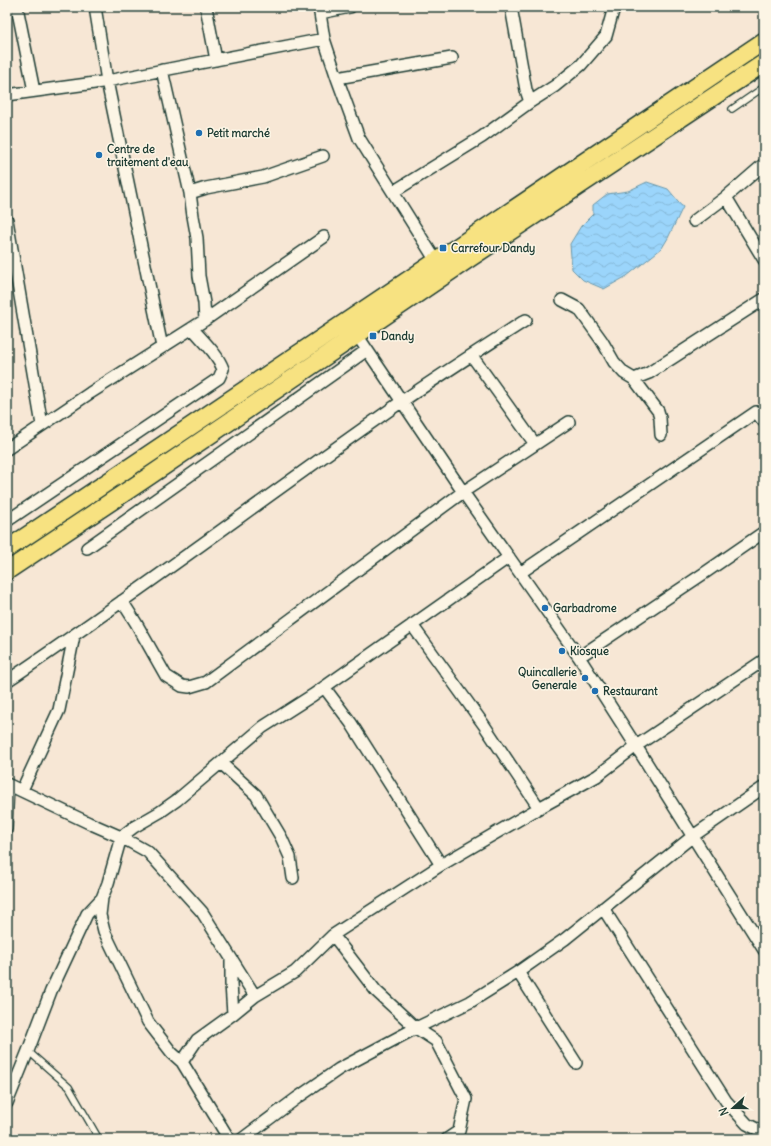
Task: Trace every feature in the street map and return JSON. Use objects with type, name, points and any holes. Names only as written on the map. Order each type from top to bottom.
[{"type":"main road","points":[[7,549],[764,41]]},
{"type":"main road","points":[[7,571],[470,258],[764,63]]},
{"type":"street","points":[[17,7],[34,92]]},
{"type":"street","points":[[95,7],[107,81],[162,347]]},
{"type":"street","points":[[206,7],[216,60]]},
{"type":"street","points":[[350,7],[319,10],[324,39],[337,78],[359,138],[436,261]]},
{"type":"street","points":[[511,7],[526,90],[530,102]]},
{"type":"street","points":[[393,192],[482,137],[530,102],[555,86],[581,65],[606,36],[614,7]]},
{"type":"street","points":[[7,95],[107,81],[324,39]]},
{"type":"street","points":[[337,78],[452,58]]},
{"type":"street","points":[[162,70],[190,193],[197,238],[199,276],[204,303],[205,320]]},
{"type":"street","points":[[190,193],[206,188],[262,177],[323,156]]},
{"type":"street","points":[[694,221],[726,197],[764,164]]},
{"type":"street","points":[[726,197],[764,260]]},
{"type":"street","points":[[7,223],[42,425]]},
{"type":"street","points":[[7,449],[90,393],[205,320],[324,237]]},
{"type":"street","points":[[634,379],[649,374],[764,299]]},
{"type":"street","points":[[562,300],[579,309],[602,341],[614,362],[624,373],[634,379],[658,411],[660,418],[660,435]]},
{"type":"street","points":[[7,681],[74,636],[402,402],[526,320]]},
{"type":"street","points":[[7,520],[219,378],[223,369],[220,362],[192,328]]},
{"type":"street","points":[[357,335],[463,492],[579,657],[764,950]]},
{"type":"street","points":[[87,548],[367,350]]},
{"type":"street","points":[[472,356],[535,444]]},
{"type":"street","points":[[520,573],[760,409],[764,422]]},
{"type":"street","points":[[122,601],[166,676],[182,686],[189,687],[206,682],[463,492],[569,422]]},
{"type":"street","points":[[579,657],[764,532]]},
{"type":"street","points":[[229,1139],[182,1062],[172,1053],[148,1022],[104,931],[100,915],[102,898],[108,883],[121,837],[177,800],[263,727],[324,687],[509,557]]},
{"type":"street","points":[[412,625],[484,726],[539,808]]},
{"type":"street","points":[[22,790],[59,710],[74,636]]},
{"type":"street","points":[[182,1062],[197,1040],[255,996],[295,972],[333,935],[441,865],[597,776],[636,746],[764,660]]},
{"type":"street","points":[[324,687],[350,723],[441,865]]},
{"type":"street","points":[[221,762],[256,795],[282,837],[290,857],[293,878]]},
{"type":"street","points":[[9,784],[89,824],[121,837],[148,852],[202,912],[255,996]]},
{"type":"street","points":[[242,1139],[339,1069],[416,1028],[470,1002],[518,972],[565,939],[693,836],[764,787]]},
{"type":"street","points":[[7,1103],[51,991],[87,914],[102,898]]},
{"type":"street","points":[[603,908],[726,1101],[747,1124],[764,1133]]},
{"type":"street","points":[[333,935],[376,991],[416,1028],[436,1041],[466,1099],[459,1131],[447,1139]]},
{"type":"street","points":[[231,958],[233,1014]]},
{"type":"street","points":[[518,972],[576,1063]]},
{"type":"lane","points":[[732,109],[764,87]]},
{"type":"lane","points":[[7,834],[9,830],[9,784]]},
{"type":"lane","points":[[28,1051],[68,1087],[100,1139]]},
{"type":"water","points":[[647,182],[668,189],[683,207],[662,248],[627,276],[604,289],[583,280],[572,269],[570,244],[581,226],[593,214],[593,205],[607,194],[628,191]]},
{"type":"place","name":"Petit marché","points":[[199,133]]},
{"type":"place","name":"Centre de traitement d'eau","points":[[99,155]]},
{"type":"place","name":"Carrefour Dandy","points":[[443,248]]},
{"type":"place","name":"Dandy","points":[[373,336]]},
{"type":"place","name":"Garbadrome","points":[[545,608]]},
{"type":"place","name":"Kiosque","points":[[562,651]]},
{"type":"place","name":"Quincallerie Generale","points":[[585,678]]},
{"type":"place","name":"Restaurant","points":[[595,691]]}]
